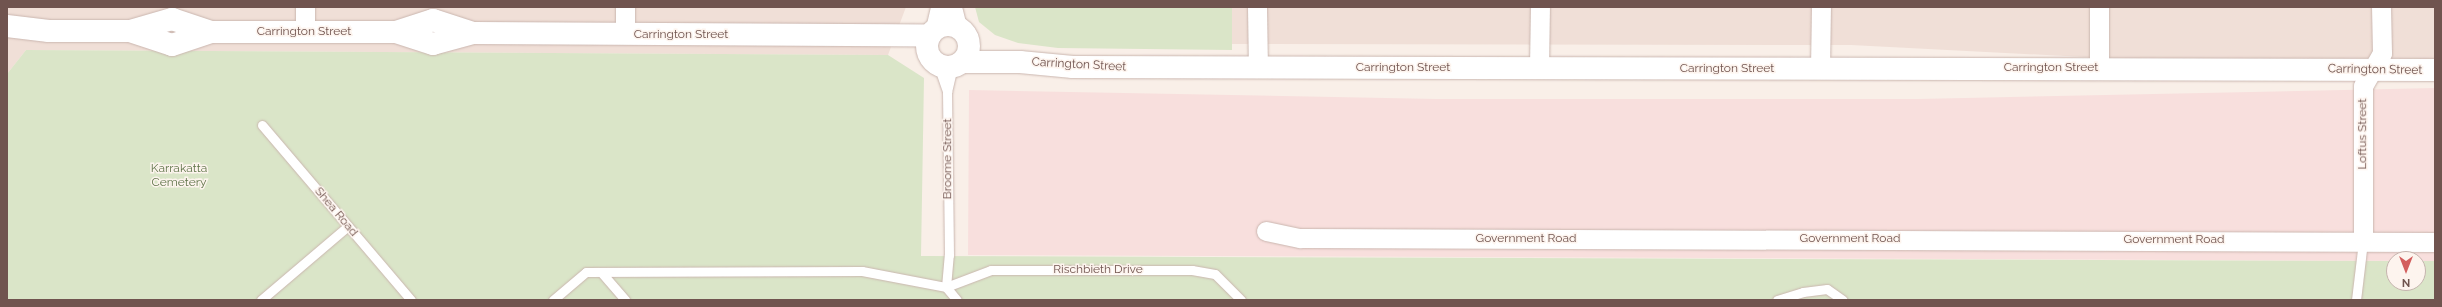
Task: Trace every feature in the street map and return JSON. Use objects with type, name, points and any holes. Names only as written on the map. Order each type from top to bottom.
[{"type":"street","points":[[305,7],[305,32]]},
{"type":"street","points":[[625,7],[625,34]]},
{"type":"street","name":"Broome Street","points":[[940,7],[947,42]]},
{"type":"street","points":[[1258,7],[1258,68]]},
{"type":"street","points":[[1539,68],[1540,7]]},
{"type":"street","points":[[1820,7],[1820,69]]},
{"type":"street","points":[[2099,7],[2099,68]]},
{"type":"street","name":"Loftus Street","points":[[2363,241],[2364,86],[2382,52],[2382,7]]},
{"type":"street","name":"Carrington Street","points":[[7,26],[49,31],[130,31],[172,45],[211,32],[396,32],[433,44],[473,33],[889,36],[947,42],[1020,62],[1073,67],[1820,69],[2099,68],[2435,70]]},
{"type":"street","name":"Carrington Street","points":[[7,39],[49,31]]},
{"type":"street","name":"Government Road","points":[[1266,231],[1300,238],[2435,242]]},
{"type":"lane","name":"Broome Street","points":[[946,287],[949,255],[947,42]]},
{"type":"lane","name":"Broome Street","points":[[947,42],[947,92]]},
{"type":"lane","name":"Shea Road","points":[[262,124],[410,300]]},
{"type":"lane","points":[[260,300],[348,226]]},
{"type":"lane","points":[[2356,300],[2363,241]]},
{"type":"lane","name":"Rischbieth Drive","points":[[946,287],[991,270],[1192,270],[1215,274],[1241,300]]},
{"type":"lane","points":[[553,300],[586,272],[862,271],[946,287],[957,300]]},
{"type":"lane","points":[[601,272],[625,300]]},
{"type":"lane","points":[[1777,300],[1803,292],[1827,289],[1843,300]]},
{"type":"shaded area","points":[[7,7],[906,7],[888,55],[26,50],[7,74]]},
{"type":"shaded area","points":[[1232,7],[2435,7],[2435,75],[1851,45],[1232,44]]},
{"type":"shaded area","points":[[2435,88],[2435,261],[2426,261],[2426,251],[2386,251],[2386,261],[968,255],[969,90],[1437,99],[1918,99]]},
{"type":"green space","points":[[975,7],[1232,7],[1232,50],[1058,48],[1018,43],[995,35],[979,22]]},
{"type":"green space","name":"Karrakatta Cemetery","points":[[26,50],[888,55],[924,78],[921,256],[2386,261],[2386,291],[2426,291],[2426,261],[2435,261],[2435,300],[7,300],[7,74]]}]
